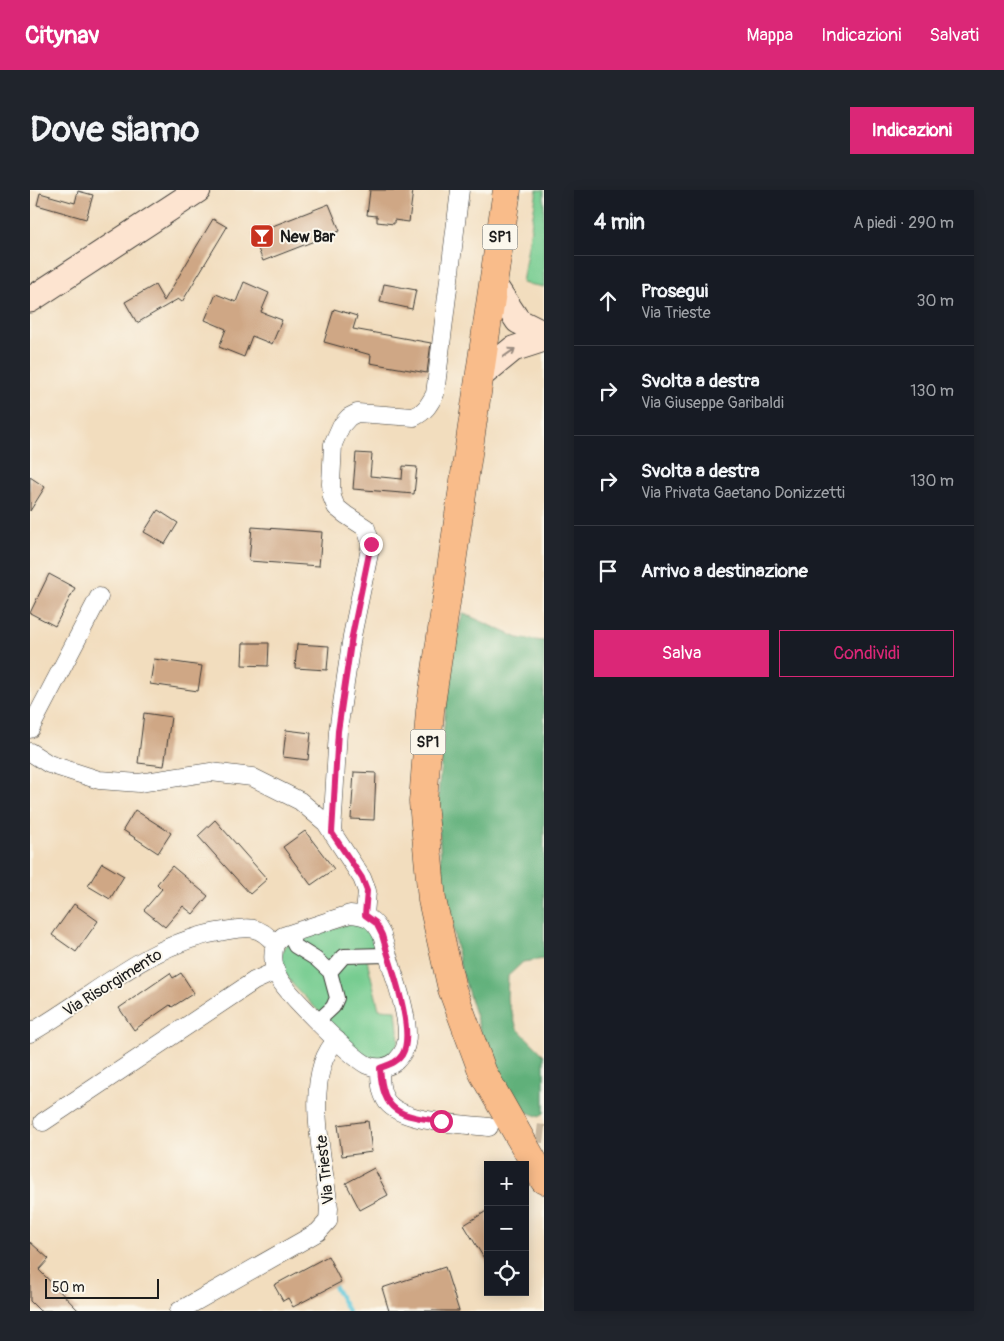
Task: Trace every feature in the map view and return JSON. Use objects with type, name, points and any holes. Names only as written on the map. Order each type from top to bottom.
[{"type":"main road","points":[[30,300],[198,190]]},
{"type":"main road","name":"SP1","points":[[507,190],[430,711],[423,802],[432,900],[452,989],[483,1073],[544,1180]]},
{"type":"main road","points":[[494,285],[518,320],[544,334]]},
{"type":"main road","points":[[480,376],[513,349],[544,339]]},
{"type":"street","points":[[332,833],[338,731],[352,636],[371,544],[366,528],[336,507],[332,497],[333,444],[341,426],[349,417],[357,413],[414,417],[422,414],[434,394],[439,370],[460,190]]},
{"type":"street","points":[[30,729],[99,597]]},
{"type":"street","points":[[30,752],[50,764],[99,780],[140,783],[211,772],[252,777],[300,801],[326,823],[367,891],[365,915]]},
{"type":"street","points":[[350,914],[365,915],[376,923],[406,1020],[406,1045],[402,1055],[392,1064],[380,1068],[369,1066],[359,1060],[288,990],[276,970],[272,953],[282,938],[350,914]]},
{"type":"street","name":"Via Risorgimento","points":[[30,1034],[141,960],[176,944],[208,933],[242,928],[260,929],[282,938]]},
{"type":"street","points":[[282,938],[316,959],[330,972],[337,998],[333,1007],[318,1021]]},
{"type":"street","points":[[330,972],[344,956],[387,955]]},
{"type":"street","points":[[43,1122],[254,980],[276,970]]},
{"type":"street","name":"Via Trieste","points":[[178,1311],[318,1232],[328,1221],[329,1208],[318,1118],[318,1076],[324,1059],[337,1040]]},
{"type":"street","points":[[380,1068],[381,1089],[387,1102],[398,1111],[422,1118],[489,1127]]},
{"type":"green space","points":[[537,190],[544,190],[544,287],[522,283]]},
{"type":"green space","points":[[463,613],[518,638],[544,641],[544,959],[523,962],[508,976],[507,999],[517,1028],[544,1055],[544,1113],[540,1117],[518,1109],[489,1059],[460,966],[441,869],[438,797],[450,657]]},
{"type":"green space","points":[[351,923],[370,928],[383,959],[367,960],[379,1009],[396,1010],[399,1041],[390,1056],[379,1059],[362,1056],[294,986],[282,970],[281,955],[288,941]]},
{"type":"building","points":[[370,190],[413,190],[409,222],[394,220],[394,224],[377,222],[377,216],[367,215]]},
{"type":"building","points":[[78,191],[93,195],[86,219],[37,205],[40,193],[75,203]]},
{"type":"building","points":[[329,204],[340,231],[263,261],[252,234]]},
{"type":"building","points":[[213,219],[227,227],[182,302],[178,299],[137,323],[125,302],[155,285],[164,301]]},
{"type":"building","points":[[244,282],[269,293],[261,312],[282,320],[272,344],[252,336],[244,357],[219,347],[226,329],[205,320],[216,294],[236,302]]},
{"type":"building","points":[[384,284],[416,290],[412,309],[380,302]]},
{"type":"building","points":[[334,309],[357,316],[353,329],[431,343],[427,373],[370,363],[371,355],[324,342]]},
{"type":"building","points":[[356,453],[372,454],[370,476],[402,479],[403,466],[417,467],[414,494],[353,489]]},
{"type":"building","points":[[30,477],[45,487],[30,511]]},
{"type":"building","points":[[158,510],[178,523],[165,544],[144,532]]},
{"type":"building","points":[[252,527],[322,532],[319,566],[249,561]]},
{"type":"building","points":[[49,574],[75,588],[55,626],[30,613]]},
{"type":"building","points":[[243,643],[269,643],[268,666],[242,665]]},
{"type":"building","points":[[297,644],[329,646],[327,670],[295,668]]},
{"type":"building","points":[[154,659],[202,666],[198,691],[150,684]]},
{"type":"building","points":[[144,713],[171,717],[164,766],[138,763]]},
{"type":"building","points":[[286,730],[311,733],[308,760],[283,757]]},
{"type":"building","points":[[354,772],[376,773],[374,820],[351,819]]},
{"type":"building","points":[[135,810],[171,833],[158,853],[123,830]]},
{"type":"building","points":[[215,820],[267,879],[250,894],[198,836]]},
{"type":"building","points":[[305,831],[334,869],[311,885],[283,847]]},
{"type":"building","points":[[102,863],[124,876],[110,899],[88,886]]},
{"type":"building","points":[[172,866],[208,896],[193,914],[183,906],[165,927],[144,910],[162,889],[157,884]]},
{"type":"building","points":[[74,904],[98,921],[76,952],[52,935]]},
{"type":"building","points":[[170,973],[173,978],[181,973],[194,993],[172,1007],[170,1005],[134,1030],[119,1008]]},
{"type":"building","points":[[368,1121],[372,1152],[342,1156],[338,1125]]},
{"type":"building","points":[[374,1168],[388,1195],[360,1210],[346,1183]]},
{"type":"building","points":[[484,1212],[484,1258],[464,1225]]},
{"type":"building","points":[[30,1242],[49,1259],[39,1270],[79,1311],[40,1311],[30,1301]]},
{"type":"building","points":[[328,1256],[341,1282],[293,1307],[288,1298],[283,1301],[274,1285]]},
{"type":"building","points":[[445,1267],[459,1311],[389,1311],[382,1288]]},
{"type":"waterway","points":[[332,1282],[348,1311]]},
{"type":"tunnel","points":[[510,1130],[544,1134]]},
{"type":"place","name":"New Bar","points":[[262,236]]},
{"type":"route","points":[[371,544],[352,636],[338,731],[332,833],[362,878],[367,891],[365,915],[376,923],[382,935],[406,1020],[406,1045],[402,1055],[392,1064],[380,1068],[381,1089],[387,1102],[398,1111],[412,1116],[441,1121]]}]
